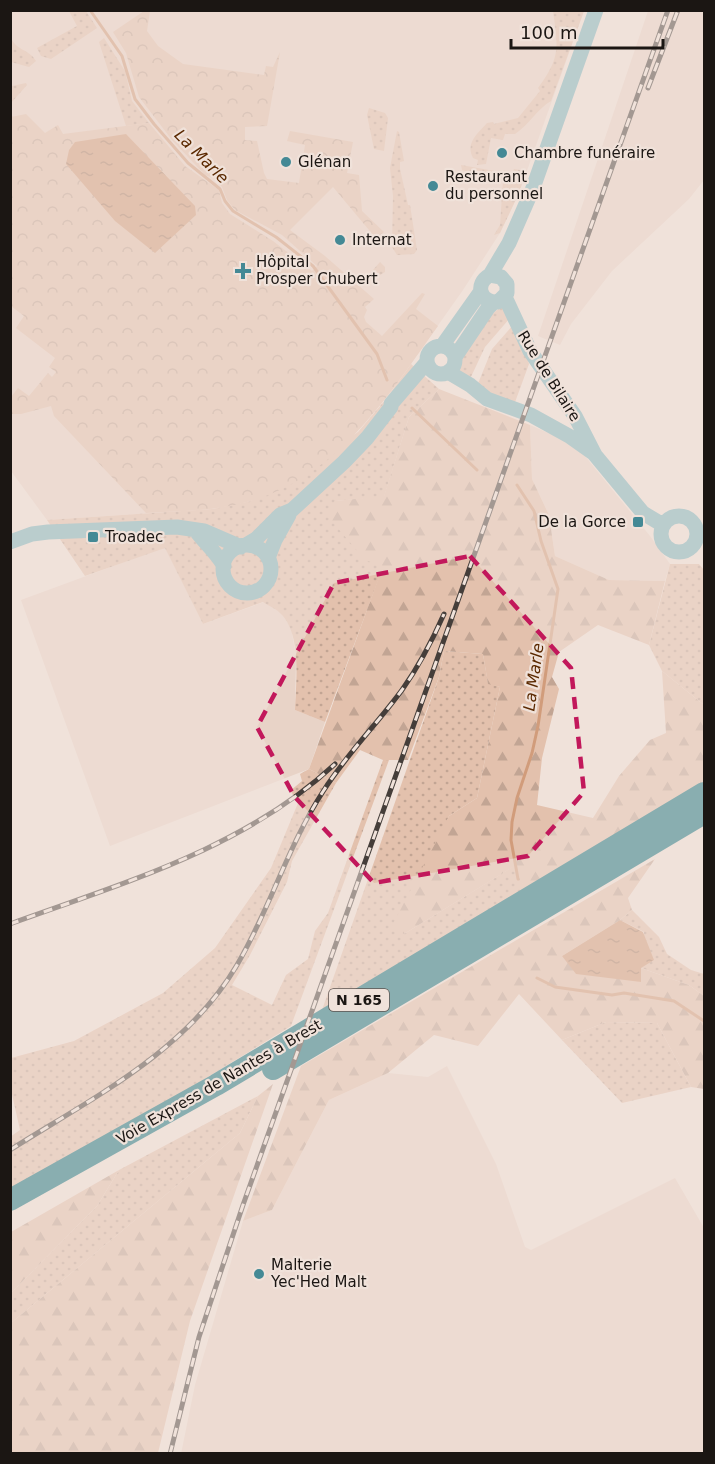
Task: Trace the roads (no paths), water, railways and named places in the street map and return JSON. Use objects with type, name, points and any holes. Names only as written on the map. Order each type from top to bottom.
[{"type":"highway","name":"Voie Express de Nantes à Brest","points":[[10,1200],[216,1085],[705,794]]},
{"type":"highway","name":"Voie Express de Nantes à Brest","points":[[10,1217],[236,1091],[705,813]]},
{"type":"street","points":[[391,407],[391,404],[427,362],[431,350],[442,346],[481,291],[482,282],[496,276],[542,165],[596,10]]},
{"type":"street","points":[[268,558],[292,510],[359,446],[391,407],[417,386],[454,367],[455,357],[482,316],[500,300],[508,288],[505,280],[496,276]]},
{"type":"street","points":[[481,291],[485,299],[500,300]]},
{"type":"street","name":"Rue de Bilaire","points":[[500,300],[530,351],[575,416],[595,455],[643,513],[663,525]]},
{"type":"street","points":[[442,346],[450,349],[455,357]]},
{"type":"street","points":[[427,362],[431,370],[443,373]]},
{"type":"street","name":"Rue de Bilaire","points":[[443,373],[470,385],[487,399],[531,415],[568,436],[595,455]]},
{"type":"street","points":[[224,566],[229,554],[256,539],[280,515],[292,510]]},
{"type":"street","points":[[679,515],[688,518],[694,524],[699,550],[680,552],[670,550],[663,542],[661,533],[668,519],[679,515]]},
{"type":"street","points":[[10,542],[32,534],[48,532],[177,527],[204,531],[243,546],[259,548],[268,558],[271,568],[270,578],[256,591],[246,593],[237,590],[229,584],[225,577],[224,566],[213,549],[196,531]]},
{"type":"water","points":[[126,134],[195,206],[196,215],[155,253],[115,221],[66,164],[69,150],[75,142]]},
{"type":"water","points":[[620,920],[643,932],[654,960],[641,968],[641,982],[576,974],[562,956]]},
{"type":"waterway","name":"La Marle","points":[[90,10],[122,56],[135,99],[154,124],[188,163],[220,189],[225,201],[233,211],[276,237],[313,266],[377,354],[387,380]]},
{"type":"waterway","name":"La Marle","points":[[412,408],[477,470]]},
{"type":"waterway","name":"La Marle","points":[[517,485],[534,511],[541,541],[558,589],[538,726],[512,822],[511,840],[518,879]]},
{"type":"waterway","points":[[537,978],[555,987],[612,995],[624,993],[674,1001],[704,1021]]},
{"type":"railway","points":[[170,1454],[199,1337],[243,1205],[668,10]]},
{"type":"railway","points":[[648,88],[678,10]]},
{"type":"railway","points":[[10,1150],[135,1071],[192,1023],[216,996],[249,944],[311,811],[342,764],[408,681],[444,614]]},
{"type":"railway","points":[[10,924],[139,878],[222,841],[262,819],[300,793],[335,764]]},
{"type":"place","name":"Chambre funéraire","points":[[502,153]]},
{"type":"place","name":"Glénan","points":[[286,162]]},
{"type":"place","name":"Restaurant du personnel","points":[[433,186]]},
{"type":"place","name":"Internat","points":[[340,240]]},
{"type":"place","name":"Hôpital Prosper Chubert","points":[[243,271]]},
{"type":"place","name":"De la Gorce","points":[[638,522]]},
{"type":"place","name":"Troadec","points":[[93,537]]},
{"type":"place","name":"Malterie Yec'Hed Malt","points":[[259,1274]]}]
